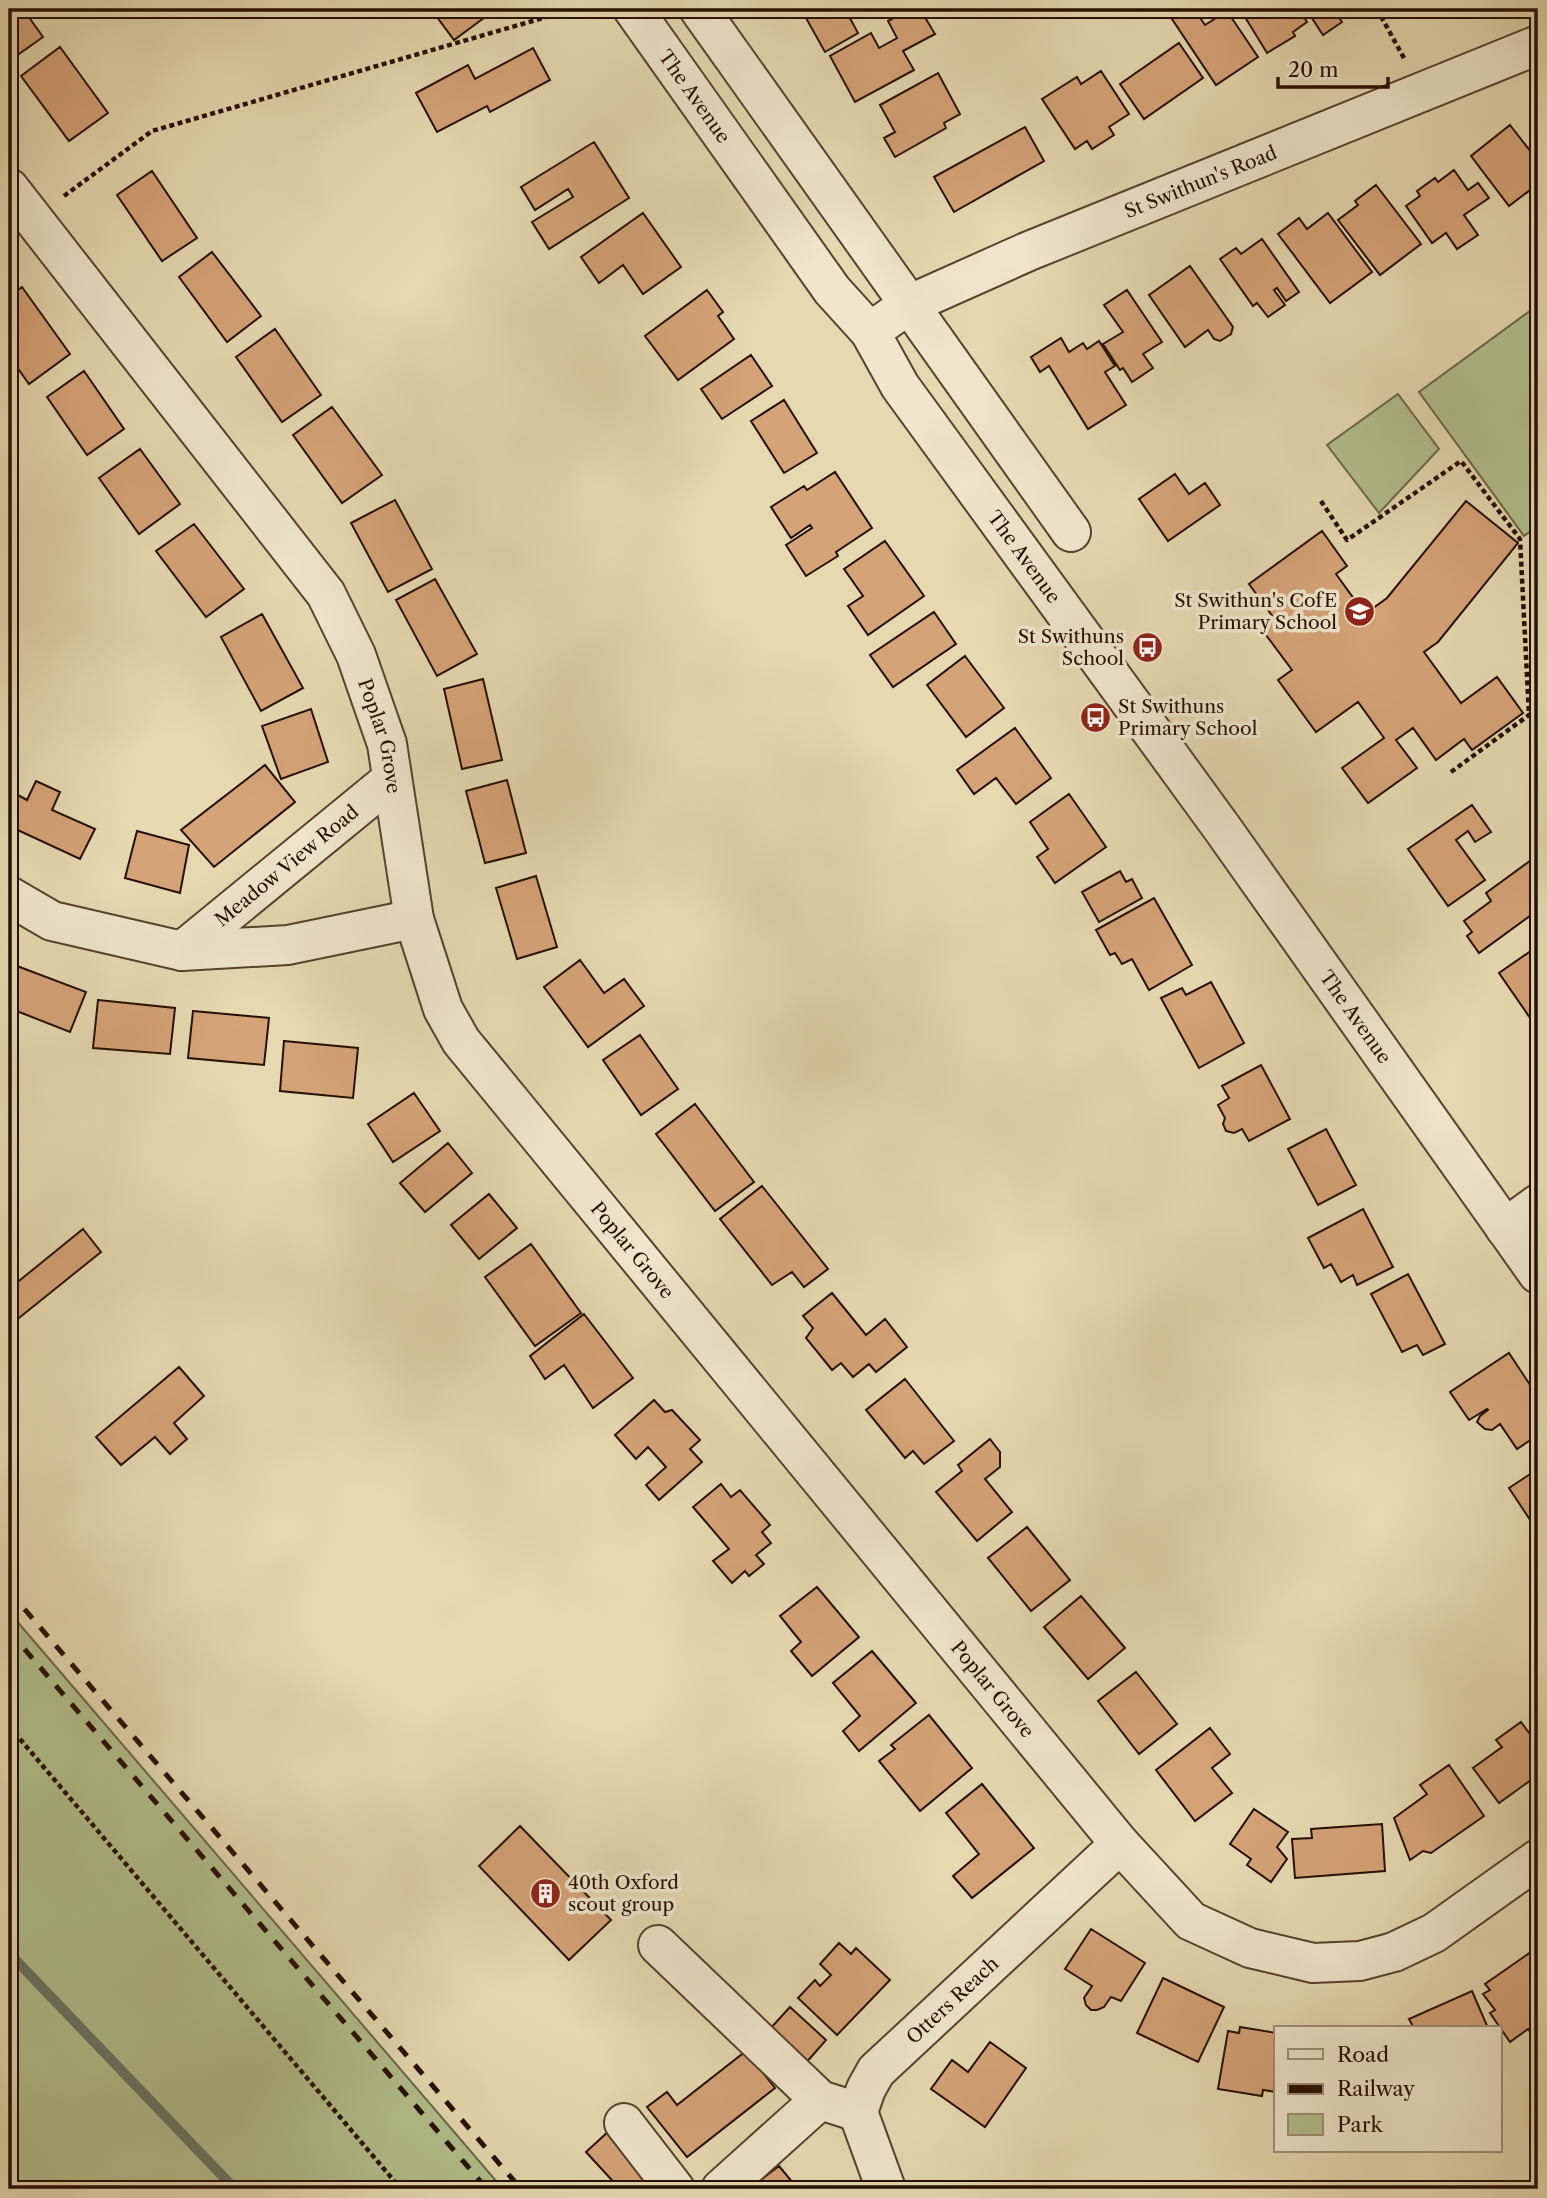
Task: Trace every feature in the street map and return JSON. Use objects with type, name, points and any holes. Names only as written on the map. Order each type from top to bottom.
[{"type":"street","name":"The Avenue","points":[[633,9],[832,290],[870,332],[900,386],[1222,828],[1538,1274]]},
{"type":"street","points":[[699,9],[1071,532]]},
{"type":"street","name":"St Swithun's Road","points":[[870,332],[908,305],[1029,251],[1538,45]]},
{"type":"street","name":"Poplar Grove","points":[[9,188],[326,594],[356,655],[387,744],[414,919],[443,1009],[461,1041],[1120,1844],[1191,1921],[1250,1948],[1313,1963],[1360,1961],[1394,1952],[1434,1933],[1538,1859]]},
{"type":"street","name":"Meadow View Road","points":[[181,951],[392,779]]},
{"type":"street","name":"Meadow View Road","points":[[9,896],[52,921],[181,951],[288,944],[414,919]]},
{"type":"street","points":[[1506,1228],[1538,1204]]},
{"type":"street","name":"Otters Reach","points":[[858,2112],[876,2071],[1120,1844]]},
{"type":"street","points":[[658,1945],[820,2100],[858,2112],[886,2189]]},
{"type":"street","points":[[721,2189],[820,2100]]},
{"type":"street","points":[[624,2123],[675,2189]]},
{"type":"path","points":[[32,220],[152,131],[574,9]]},
{"type":"path","points":[[1377,9],[1422,93]]},
{"type":"path","points":[[1321,501],[1347,540],[1461,461],[1520,539],[1529,715]]},
{"type":"path","points":[[1451,772],[1529,715],[1538,714]]},
{"type":"path","points":[[9,1726],[401,2189]]},
{"type":"green space","points":[[1538,305],[1538,526],[1524,536],[1419,392]]},
{"type":"green space","points":[[1398,394],[1439,449],[1379,513],[1327,445]]},
{"type":"green space","points":[[9,1612],[503,2189],[9,2189]]},
{"type":"building","points":[[9,9],[23,9],[43,37],[9,61]]},
{"type":"building","points":[[431,9],[496,9],[454,40]]},
{"type":"building","points":[[801,9],[845,9],[858,33],[825,52]]},
{"type":"building","points":[[910,9],[920,9],[935,34],[903,51],[914,70],[855,102],[830,56],[871,33],[879,48],[897,38],[888,21]]},
{"type":"building","points":[[1188,9],[1194,9],[1205,25],[1227,11],[1258,57],[1216,85],[1172,19]]},
{"type":"building","points":[[1240,9],[1299,9],[1307,22],[1293,32],[1295,36],[1267,53]]},
{"type":"building","points":[[1306,9],[1350,9],[1338,16],[1342,22],[1323,35]]},
{"type":"building","points":[[1179,43],[1203,78],[1144,119],[1120,84]]},
{"type":"building","points":[[60,47],[108,113],[69,141],[21,76]]},
{"type":"building","points":[[533,48],[550,80],[490,112],[487,106],[437,132],[416,93],[468,65],[475,79]]},
{"type":"building","points":[[1101,71],[1129,114],[1109,127],[1114,135],[1092,149],[1087,141],[1075,149],[1042,99],[1077,77],[1081,84]]},
{"type":"building","points":[[938,73],[960,114],[944,123],[946,128],[895,157],[884,138],[895,132],[880,105]]},
{"type":"building","points":[[1510,125],[1538,161],[1538,184],[1509,206],[1471,156]]},
{"type":"building","points":[[1025,127],[1044,161],[954,212],[934,177]]},
{"type":"building","points":[[594,142],[629,198],[549,249],[532,222],[573,197],[568,189],[535,210],[521,187]]},
{"type":"building","points":[[1454,170],[1468,190],[1478,183],[1489,198],[1464,215],[1478,235],[1457,249],[1446,233],[1432,243],[1406,206],[1420,196],[1417,191],[1435,178],[1438,182]]},
{"type":"building","points":[[152,171],[197,238],[162,261],[117,195]]},
{"type":"building","points":[[1376,185],[1421,244],[1380,275],[1338,220],[1358,205],[1355,201]]},
{"type":"building","points":[[643,213],[681,267],[643,294],[623,265],[599,283],[581,257]]},
{"type":"building","points":[[1328,213],[1372,272],[1330,303],[1278,234],[1299,218],[1307,229]]},
{"type":"building","points":[[1262,239],[1299,292],[1286,301],[1277,288],[1274,290],[1285,305],[1268,317],[1257,303],[1253,306],[1220,259],[1236,248],[1241,254]]},
{"type":"building","points":[[212,252],[261,316],[227,342],[179,277]]},
{"type":"building","points":[[1190,266],[1233,327],[1231,334],[1220,341],[1214,339],[1208,330],[1185,347],[1149,295]]},
{"type":"building","points":[[22,287],[70,354],[29,384],[9,356],[9,297]]},
{"type":"building","points":[[707,290],[723,312],[718,316],[734,339],[678,380],[645,336]]},
{"type":"building","points":[[1127,290],[1162,342],[1143,354],[1153,368],[1132,382],[1123,368],[1120,370],[1103,344],[1123,332],[1104,305]]},
{"type":"building","points":[[275,329],[321,395],[282,422],[236,357]]},
{"type":"building","points":[[1061,338],[1069,352],[1083,343],[1087,349],[1099,341],[1115,366],[1105,372],[1126,405],[1088,429],[1049,366],[1040,372],[1031,357]]},
{"type":"building","points":[[751,355],[772,386],[722,419],[701,389]]},
{"type":"building","points":[[84,371],[124,429],[87,455],[47,397]]},
{"type":"building","points":[[784,400],[817,453],[784,473],[751,421]]},
{"type":"building","points":[[332,407],[382,475],[342,503],[293,435]]},
{"type":"building","points":[[140,449],[180,504],[139,534],[99,478]]},
{"type":"building","points":[[835,472],[872,528],[836,552],[838,556],[806,576],[786,545],[812,528],[810,525],[791,538],[771,507],[804,486],[807,490]]},
{"type":"building","points":[[1175,474],[1189,494],[1205,483],[1220,505],[1168,541],[1139,499]]},
{"type":"building","points":[[395,500],[432,569],[388,592],[351,523]]},
{"type":"building","points":[[1466,501],[1518,543],[1438,642],[1424,652],[1461,703],[1497,677],[1523,713],[1472,750],[1464,739],[1436,760],[1413,728],[1396,740],[1417,768],[1368,803],[1342,768],[1384,738],[1358,702],[1316,732],[1278,680],[1292,670],[1260,627],[1273,617],[1249,584],[1322,531],[1347,566],[1336,574],[1365,614],[1387,598]]},
{"type":"building","points":[[194,524],[244,589],[206,617],[156,551]]},
{"type":"building","points":[[885,541],[924,596],[868,635],[848,606],[863,596],[844,569]]},
{"type":"building","points":[[435,579],[477,654],[437,676],[396,600]]},
{"type":"building","points":[[934,612],[956,644],[893,687],[870,655]]},
{"type":"building","points":[[262,614],[303,688],[261,711],[221,637]]},
{"type":"building","points":[[965,656],[1004,708],[966,737],[927,685]]},
{"type":"building","points":[[483,679],[502,760],[462,769],[444,689]]},
{"type":"building","points":[[311,709],[328,762],[281,779],[262,726]]},
{"type":"building","points":[[1015,728],[1051,778],[1016,804],[996,778],[974,794],[957,770]]},
{"type":"building","points":[[265,765],[295,802],[214,867],[181,830]]},
{"type":"building","points":[[507,780],[526,853],[485,863],[466,791]]},
{"type":"building","points":[[36,781],[60,792],[52,810],[95,829],[80,859],[9,826],[9,809],[16,794],[27,800]]},
{"type":"building","points":[[1069,794],[1106,847],[1055,883],[1037,857],[1048,849],[1030,822]]},
{"type":"building","points":[[1472,805],[1491,832],[1475,842],[1468,831],[1456,840],[1485,880],[1448,906],[1408,849]]},
{"type":"building","points":[[137,831],[189,845],[180,893],[125,878]]},
{"type":"building","points":[[1538,855],[1538,892],[1530,897],[1538,910],[1479,953],[1467,936],[1472,932],[1464,921],[1491,901],[1486,893]]},
{"type":"building","points":[[1120,871],[1126,882],[1132,879],[1142,898],[1099,922],[1082,892]]},
{"type":"building","points":[[536,876],[557,947],[517,959],[496,888]]},
{"type":"building","points":[[1154,898],[1192,965],[1149,990],[1132,959],[1122,964],[1115,953],[1110,955],[1096,930]]},
{"type":"building","points":[[1538,946],[1538,1026],[1537,1028],[1499,973]]},
{"type":"building","points":[[580,960],[604,993],[624,979],[644,1006],[588,1047],[544,987]]},
{"type":"building","points":[[17,966],[86,992],[70,1032],[9,1008],[9,987]]},
{"type":"building","points":[[1211,982],[1244,1043],[1199,1068],[1161,998],[1182,988],[1186,995]]},
{"type":"building","points":[[98,1000],[175,1008],[170,1054],[93,1048]]},
{"type":"building","points":[[193,1011],[269,1018],[264,1065],[188,1058]]},
{"type":"building","points":[[640,1035],[678,1089],[641,1115],[603,1060]]},
{"type":"building","points":[[284,1041],[358,1048],[353,1098],[280,1091]]},
{"type":"building","points":[[1261,1065],[1290,1119],[1249,1141],[1242,1129],[1234,1133],[1226,1131],[1223,1124],[1225,1118],[1218,1105],[1229,1098],[1222,1086]]},
{"type":"building","points":[[414,1093],[440,1131],[393,1162],[368,1124]]},
{"type":"building","points":[[695,1104],[754,1182],[715,1211],[656,1134]]},
{"type":"building","points":[[1326,1129],[1356,1185],[1318,1205],[1288,1149]]},
{"type":"building","points":[[448,1143],[472,1173],[425,1212],[400,1183]]},
{"type":"building","points":[[762,1186],[828,1269],[804,1287],[792,1272],[772,1285],[720,1219]]},
{"type":"building","points":[[489,1194],[517,1228],[479,1259],[451,1225]]},
{"type":"building","points":[[1363,1209],[1393,1267],[1357,1285],[1353,1275],[1341,1282],[1331,1264],[1324,1268],[1308,1238]]},
{"type":"building","points":[[83,1229],[101,1252],[9,1326],[9,1289]]},
{"type":"building","points":[[531,1244],[581,1313],[535,1346],[485,1277]]},
{"type":"building","points":[[1408,1274],[1445,1344],[1423,1355],[1417,1345],[1402,1352],[1371,1294]]},
{"type":"building","points":[[832,1293],[866,1335],[885,1319],[907,1347],[876,1372],[869,1364],[853,1377],[841,1363],[832,1370],[806,1338],[813,1328],[803,1316]]},
{"type":"building","points":[[584,1314],[633,1378],[593,1408],[564,1365],[545,1379],[530,1356]]},
{"type":"building","points":[[1509,1353],[1538,1397],[1538,1435],[1517,1449],[1500,1424],[1492,1430],[1485,1429],[1477,1422],[1487,1409],[1469,1420],[1450,1392]]},
{"type":"building","points":[[179,1367],[204,1396],[174,1423],[187,1439],[170,1454],[155,1437],[121,1465],[96,1437]]},
{"type":"building","points":[[905,1379],[954,1441],[924,1464],[913,1451],[905,1458],[866,1410]]},
{"type":"building","points":[[654,1400],[665,1412],[672,1410],[700,1440],[690,1449],[702,1462],[659,1500],[646,1485],[666,1467],[648,1447],[636,1459],[615,1435]]},
{"type":"building","points":[[990,1439],[1000,1452],[1000,1467],[985,1479],[1012,1512],[977,1541],[936,1492],[962,1471],[958,1465]]},
{"type":"building","points":[[1538,1469],[1538,1532],[1509,1488]]},
{"type":"building","points":[[721,1484],[731,1497],[740,1490],[770,1525],[762,1532],[771,1543],[756,1555],[764,1564],[749,1576],[745,1571],[732,1583],[713,1561],[729,1549],[693,1507]]},
{"type":"building","points":[[1027,1527],[1070,1580],[1031,1611],[988,1558]]},
{"type":"building","points":[[817,1587],[859,1637],[812,1676],[791,1651],[801,1642],[780,1616]]},
{"type":"building","points":[[1081,1596],[1125,1648],[1088,1679],[1044,1627]]},
{"type":"building","points":[[872,1651],[916,1703],[859,1751],[843,1731],[860,1716],[833,1683]]},
{"type":"building","points":[[1136,1672],[1177,1724],[1139,1754],[1098,1701]]},
{"type":"building","points":[[929,1715],[972,1768],[920,1811],[879,1761],[895,1749],[891,1745]]},
{"type":"building","points":[[1521,1722],[1538,1745],[1538,1775],[1499,1803],[1473,1768],[1502,1747],[1496,1740]]},
{"type":"building","points":[[1210,1728],[1230,1754],[1212,1768],[1232,1793],[1195,1821],[1156,1770]]},
{"type":"building","points":[[1449,1765],[1484,1816],[1431,1853],[1423,1851],[1410,1860],[1394,1818],[1427,1794],[1420,1785]]},
{"type":"building","points":[[982,1784],[1034,1848],[972,1898],[953,1876],[979,1854],[946,1813]]},
{"type":"building","points":[[1254,1809],[1288,1832],[1277,1847],[1287,1859],[1271,1882],[1247,1865],[1251,1859],[1230,1844]]},
{"type":"building","points":[[1382,1824],[1385,1871],[1295,1878],[1292,1839],[1312,1838],[1311,1829]]},
{"type":"building","name":"40th Oxford scout group","points":[[520,1826],[611,1920],[569,1960],[479,1866]]},
{"type":"building","points":[[1091,1929],[1145,1963],[1121,2001],[1111,1997],[1104,2007],[1097,2010],[1091,2010],[1084,1998],[1092,1986],[1065,1969]]},
{"type":"building","points":[[839,1943],[851,1954],[856,1948],[890,1980],[837,2035],[798,1998],[815,1980],[820,1986],[831,1975],[820,1964]]},
{"type":"building","points":[[1538,1947],[1538,2032],[1531,2033],[1528,2029],[1510,2042],[1502,2026],[1499,2026],[1490,2013],[1495,2010],[1483,1994],[1490,1990],[1485,1984]]},
{"type":"building","points":[[1163,1978],[1224,2007],[1198,2062],[1137,2033]]},
{"type":"building","points":[[1472,1991],[1487,2026],[1413,2026],[1409,2019]]},
{"type":"building","points":[[790,2007],[826,2040],[805,2064],[769,2030]]},
{"type":"building","points":[[1240,2027],[1274,2033],[1274,2092],[1263,2090],[1262,2096],[1218,2089],[1228,2031],[1239,2033]]},
{"type":"building","points":[[990,2042],[1026,2068],[985,2127],[931,2089],[952,2060],[968,2072]]},
{"type":"building","points":[[746,2051],[775,2088],[687,2157],[647,2107],[667,2092],[677,2105]]},
{"type":"building","points":[[610,2130],[664,2189],[620,2189],[586,2152]]},
{"type":"building","points":[[779,2166],[798,2189],[749,2189]]},
{"type":"waterway","points":[[9,1953],[235,2189]]},
{"type":"railway","points":[[9,1591],[521,2189]]},
{"type":"railway","points":[[9,1631],[487,2189]]},
{"type":"place","name":"St Swithun's CofE Primary School","points":[[1360,611]]},
{"type":"place","name":"St Swithuns School","points":[[1147,647]]},
{"type":"place","name":"St Swithuns Primary School","points":[[1095,717]]},
{"type":"place","name":"40th Oxford scout group","points":[[545,1893]]}]
